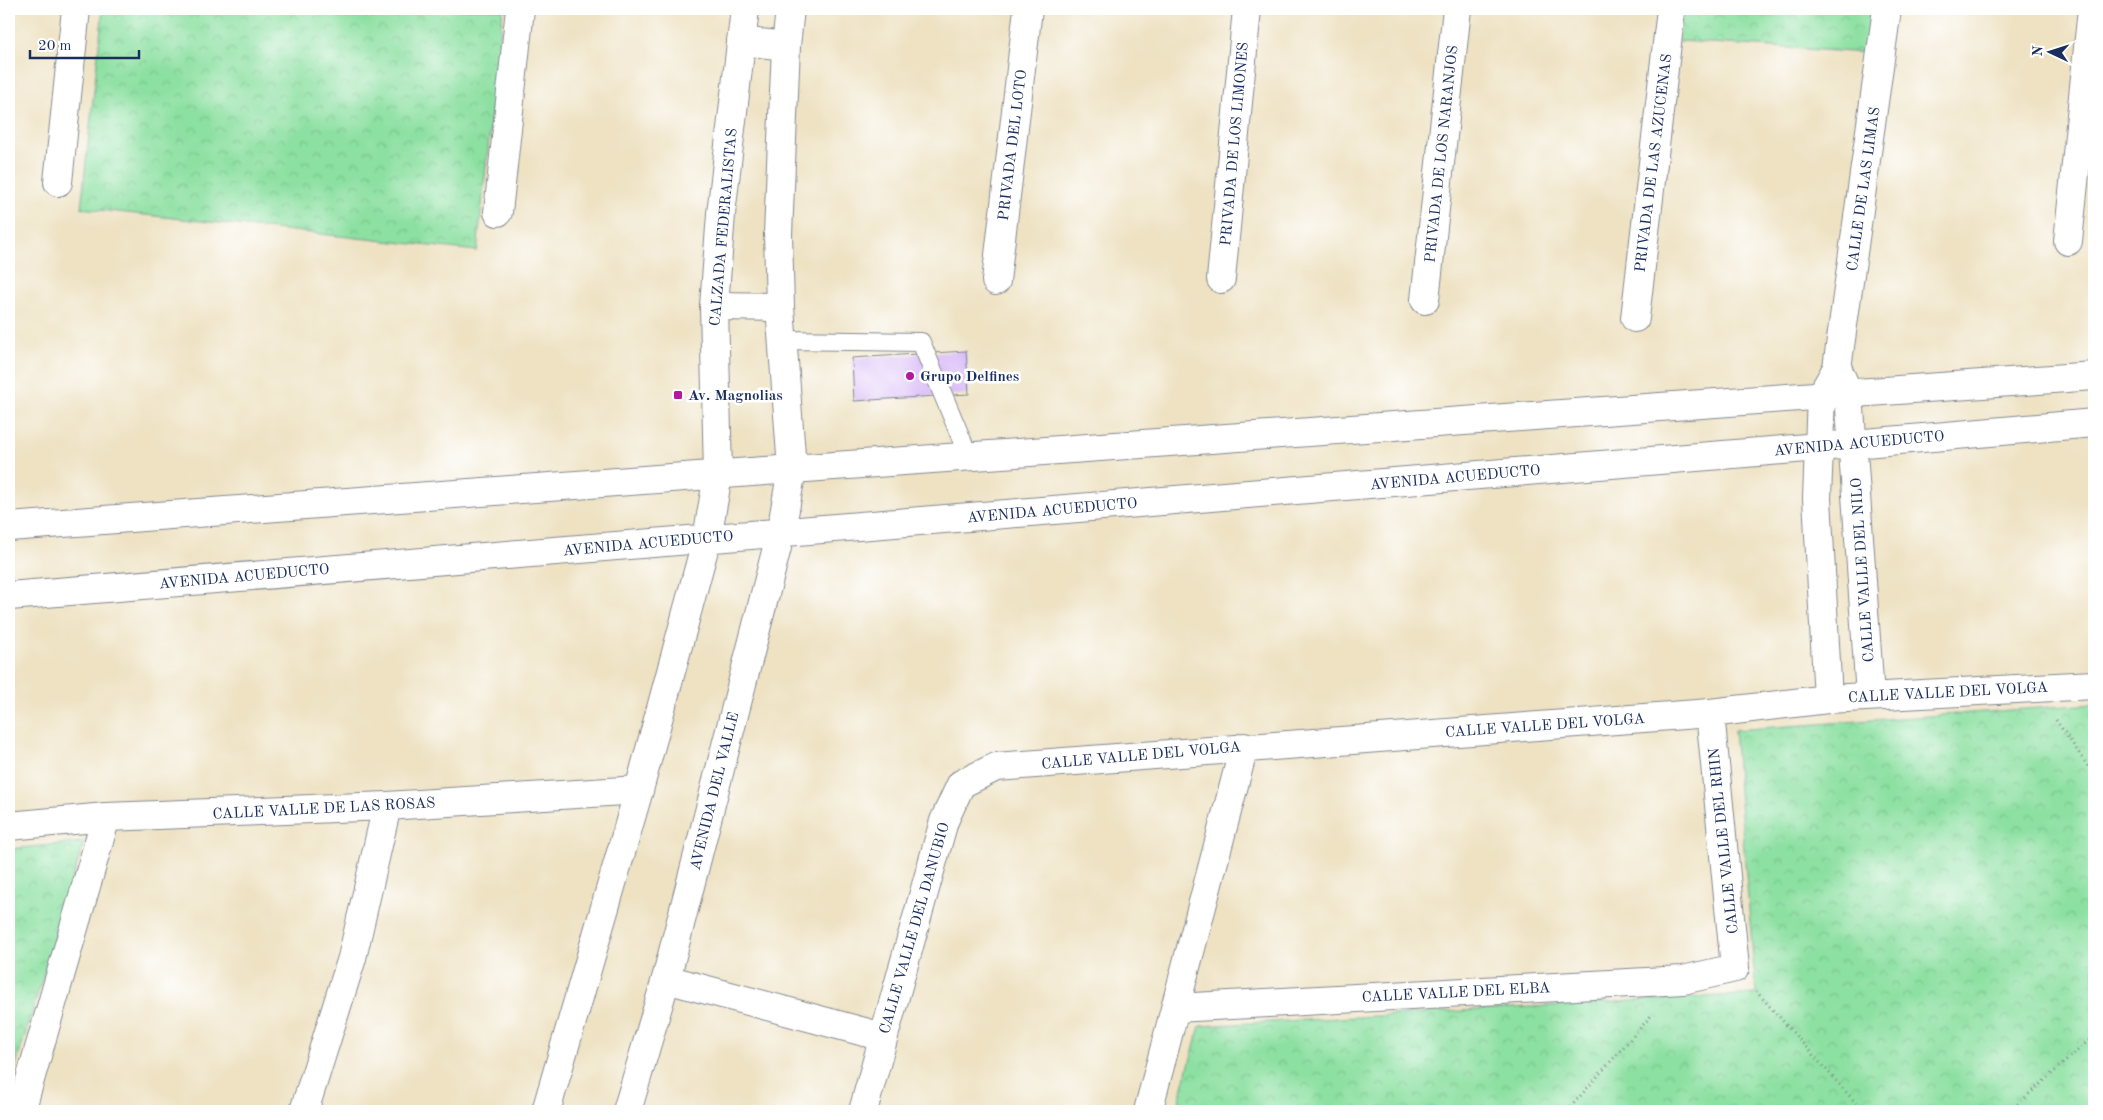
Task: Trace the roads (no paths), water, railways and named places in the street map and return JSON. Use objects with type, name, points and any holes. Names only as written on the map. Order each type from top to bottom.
[{"type":"street","points":[[58,182],[76,9]]},
{"type":"street","points":[[498,212],[520,9]]},
{"type":"street","name":"CALZADA FEDERALISTAS","points":[[718,475],[714,306],[721,214],[745,9]]},
{"type":"street","points":[[790,9],[786,46],[778,234],[780,307],[792,469]]},
{"type":"street","name":"PRIVADA DEL LOTO","points":[[996,281],[1028,9]]},
{"type":"street","name":"PRIVADA DE LOS LIMONES","points":[[1221,279],[1247,9]]},
{"type":"street","name":"PRIVADA DE LOS NARANJOS","points":[[1425,300],[1457,9]]},
{"type":"street","name":"PRIVADA DE LAS AZUCENAS","points":[[1635,318],[1671,9]]},
{"type":"street","name":"CALLE DE LAS LIMAS","points":[[1821,396],[1837,368],[1886,9]]},
{"type":"street","points":[[2068,242],[2092,9]]},
{"type":"street","points":[[741,41],[786,46]]},
{"type":"street","points":[[714,306],[780,307]]},
{"type":"street","points":[[1837,368],[1849,394]]},
{"type":"street","points":[[9,527],[2094,376]]},
{"type":"street","name":"CALLE VALLE DEL NILO","points":[[1849,394],[1870,696]]},
{"type":"street","points":[[1821,396],[1818,498],[1828,699]]},
{"type":"street","name":"AVENIDA ACUEDUCTO","points":[[9,596],[2094,423]]},
{"type":"street","name":"AVENIDA DEL VALLE","points":[[628,1111],[666,979],[781,532],[792,469]]},
{"type":"street","points":[[546,1111],[639,790],[707,538],[718,475]]},
{"type":"street","name":"CALLE VALLE DEL VOLGA","points":[[996,767],[1710,713],[1828,699],[2094,684]]},
{"type":"street","name":"CALLE VALLE DEL RHIN","points":[[1710,713],[1735,968]]},
{"type":"street","points":[[1148,1111],[1244,747]]},
{"type":"street","name":"CALLE VALLE DEL DANUBIO","points":[[863,1111],[944,820],[961,784],[996,767]]},
{"type":"street","name":"CALLE VALLE DE LAS ROSAS","points":[[9,826],[106,817],[388,806],[639,790]]},
{"type":"street","points":[[304,1111],[352,958],[388,806]]},
{"type":"street","points":[[21,1111],[106,817]]},
{"type":"street","name":"CALLE VALLE DEL ELBA","points":[[1176,1008],[1683,980],[1735,968]]},
{"type":"street","points":[[666,979],[883,1037]]},
{"type":"lane","points":[[782,340],[921,342],[969,457]]},
{"type":"place","name":"Grupo Delfines","points":[[910,376]]},
{"type":"place","name":"Av. Magnolias","points":[[678,395]]}]
